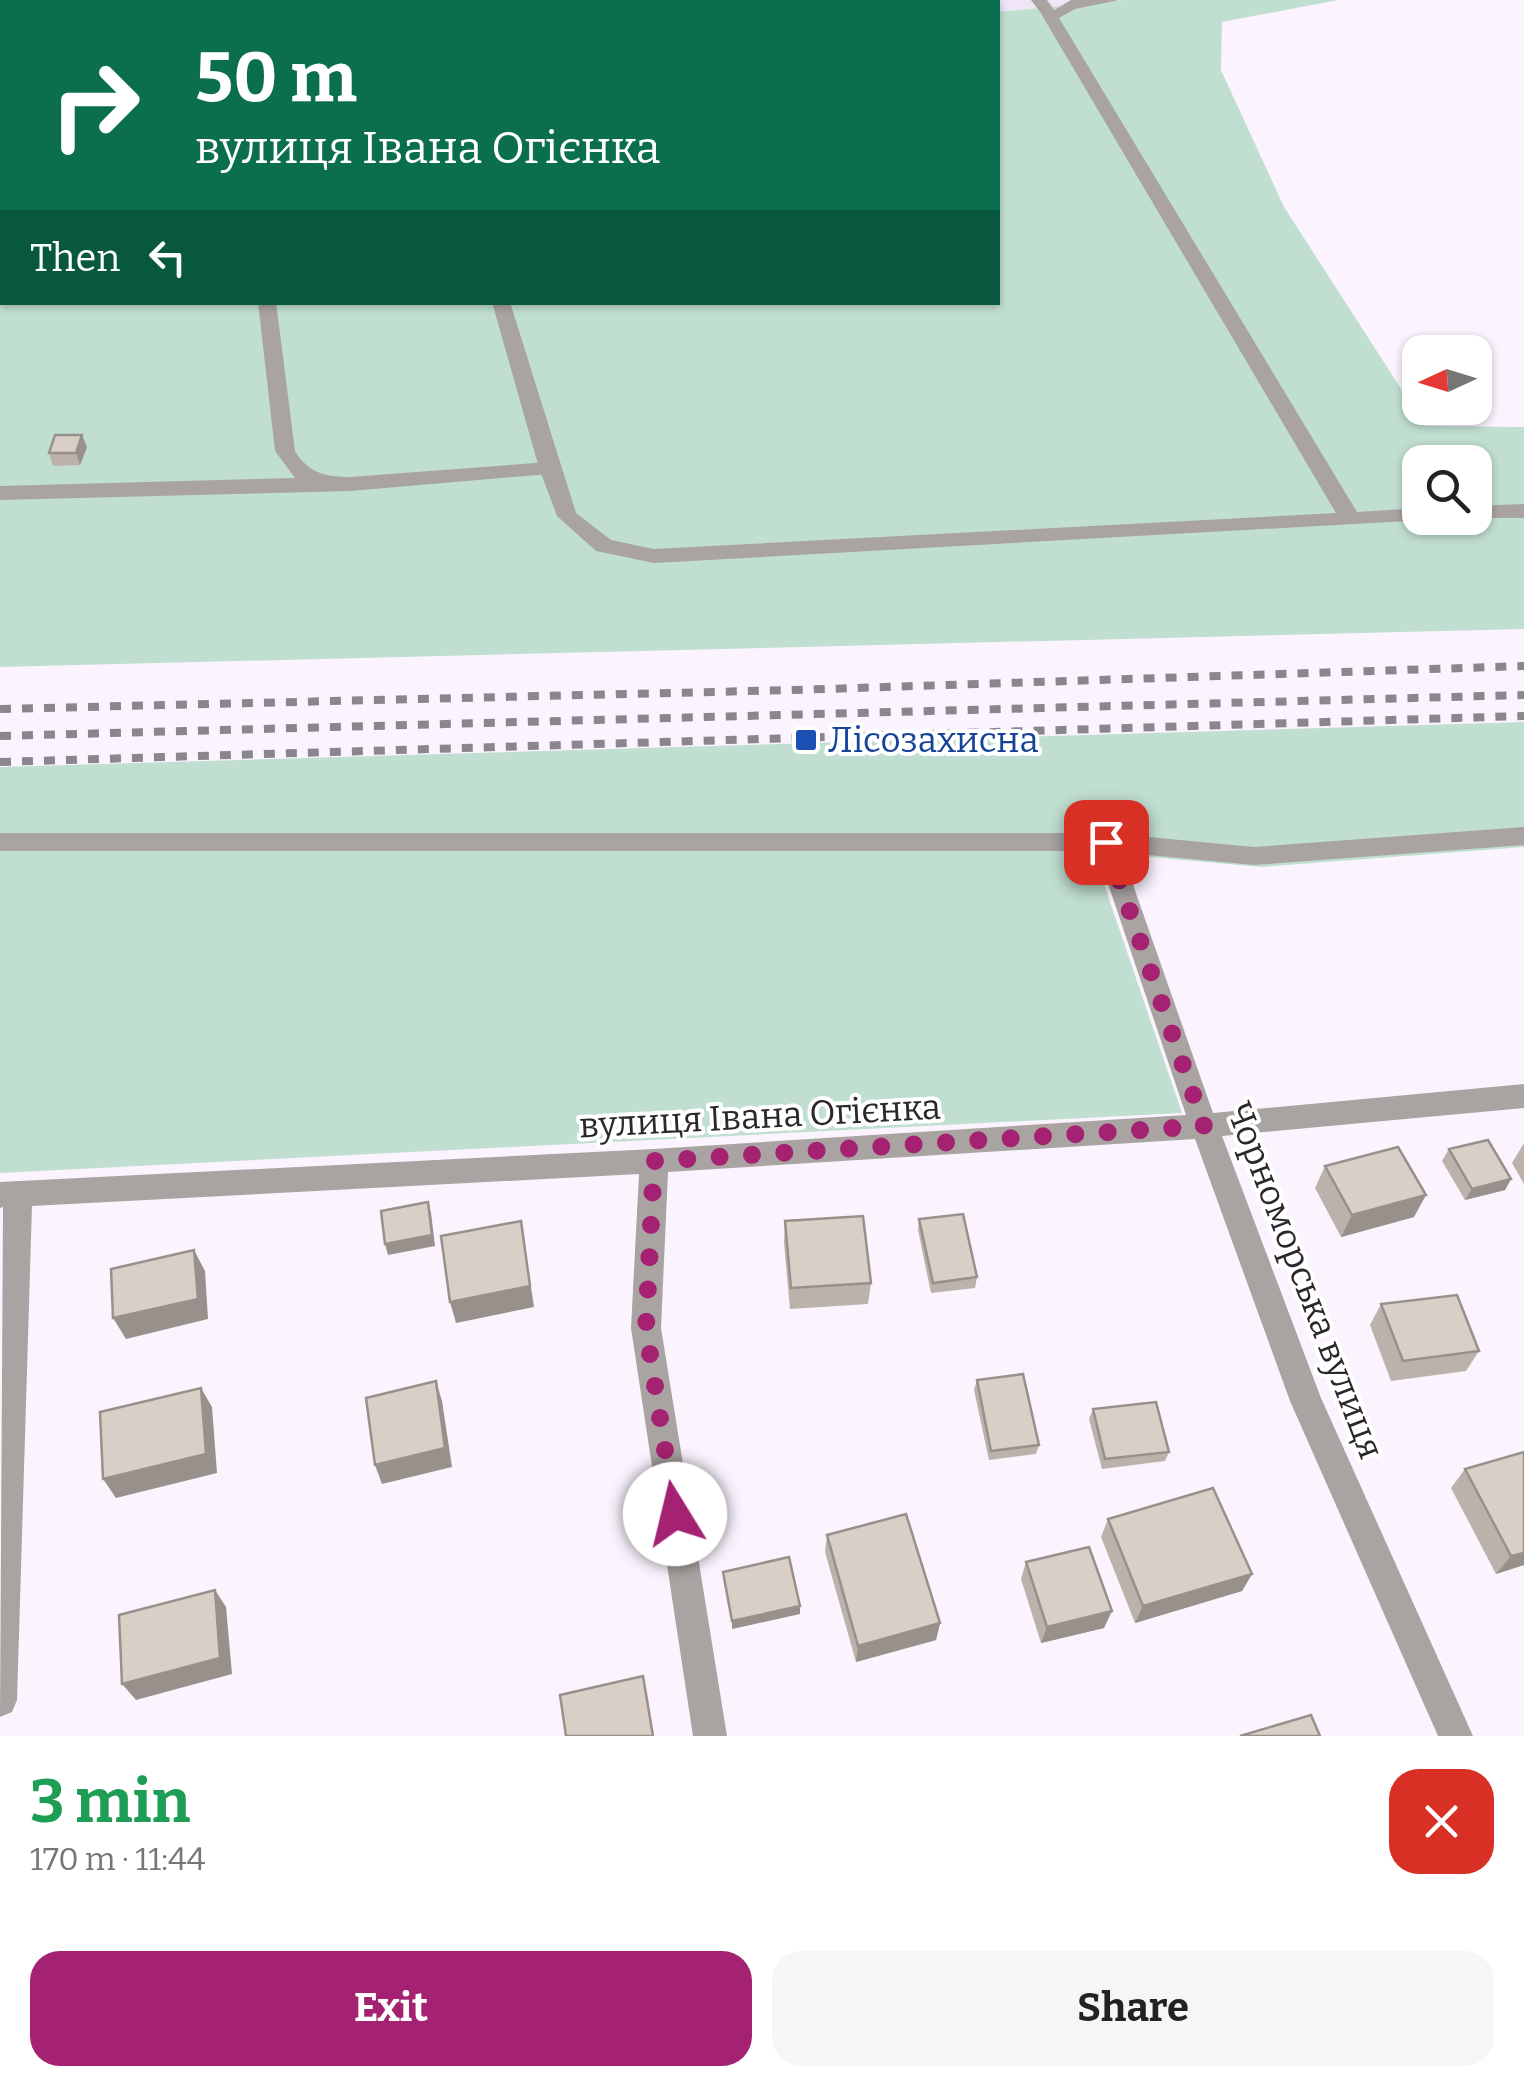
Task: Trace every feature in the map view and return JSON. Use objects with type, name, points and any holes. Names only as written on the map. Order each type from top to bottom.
[{"type":"street","points":[[1039,0],[1350,518]]},
{"type":"street","points":[[1051,17],[1071,5],[1111,0]]},
{"type":"street","points":[[267,305],[285,450],[292,466],[304,477],[326,484]]},
{"type":"street","points":[[502,305],[549,468],[568,516],[604,546],[654,556],[1402,516]]},
{"type":"street","points":[[0,493],[326,484],[549,468]]},
{"type":"street","points":[[1492,512],[1524,511]]},
{"type":"street","points":[[0,842],[1106,842],[1254,856],[1524,836]]},
{"type":"street","name":"Чорноморська вулиця","points":[[1106,842],[1204,1126],[1306,1401],[1456,1736]]},
{"type":"street","name":"вулиця Івана Огієнка","points":[[9,1194],[654,1161],[1204,1126],[1524,1096]]},
{"type":"street","points":[[654,1161],[646,1328],[710,1736]]},
{"type":"street","points":[[0,1700],[9,1194]]},
{"type":"shaded area","points":[[1000,0],[1125,0],[1000,12]]},
{"type":"green space","points":[[1125,0],[1338,0],[1222,22],[1221,70],[1284,207],[1402,390],[1402,425],[1524,427],[1524,629],[0,667],[0,305],[1000,305],[1000,12]]},
{"type":"green space","points":[[1524,722],[1524,847],[1261,867],[1093,852],[1182,1113],[0,1173],[0,767]]},
{"type":"building","points":[[55,435],[82,435],[76,453],[49,453]]},
{"type":"building","points":[[1488,1140],[1511,1179],[1472,1189],[1449,1149]]},
{"type":"building","points":[[1398,1147],[1426,1195],[1352,1215],[1325,1166]]},
{"type":"building","points":[[428,1202],[432,1235],[385,1244],[381,1211]]},
{"type":"building","points":[[963,1214],[977,1277],[933,1283],[919,1219]]},
{"type":"building","points":[[863,1216],[871,1283],[791,1288],[785,1221]]},
{"type":"building","points":[[521,1221],[530,1286],[450,1302],[441,1236]]},
{"type":"building","points":[[194,1250],[198,1299],[113,1318],[111,1269]]},
{"type":"building","points":[[1457,1295],[1479,1351],[1403,1361],[1381,1304]]},
{"type":"building","points":[[1023,1374],[1039,1445],[991,1451],[977,1380]]},
{"type":"building","points":[[436,1381],[445,1448],[375,1465],[366,1398]]},
{"type":"building","points":[[201,1388],[206,1454],[103,1479],[100,1412]]},
{"type":"building","points":[[1156,1402],[1169,1452],[1105,1459],[1093,1409]]},
{"type":"building","points":[[1524,1452],[1524,1553],[1511,1556],[1465,1469]]},
{"type":"building","points":[[1213,1488],[1252,1574],[1143,1606],[1108,1519]]},
{"type":"building","points":[[906,1514],[940,1623],[858,1646],[827,1535]]},
{"type":"building","points":[[1089,1547],[1112,1611],[1047,1627],[1026,1562]]},
{"type":"building","points":[[789,1557],[800,1606],[732,1621],[723,1572]]},
{"type":"building","points":[[215,1590],[220,1658],[122,1684],[119,1615]]},
{"type":"building","points":[[643,1676],[653,1736],[566,1736],[560,1695]]},
{"type":"building","points":[[1311,1715],[1320,1736],[1240,1736]]},
{"type":"railway","points":[[0,709],[794,690],[1524,666]]},
{"type":"railway","points":[[0,736],[1524,695]]},
{"type":"railway","points":[[0,762],[1524,716]]},
{"type":"place","name":"Лісозахисна","points":[[806,740]]},
{"type":"route","points":[[675,1514],[646,1328],[654,1161],[1204,1126],[1106,842]]}]
